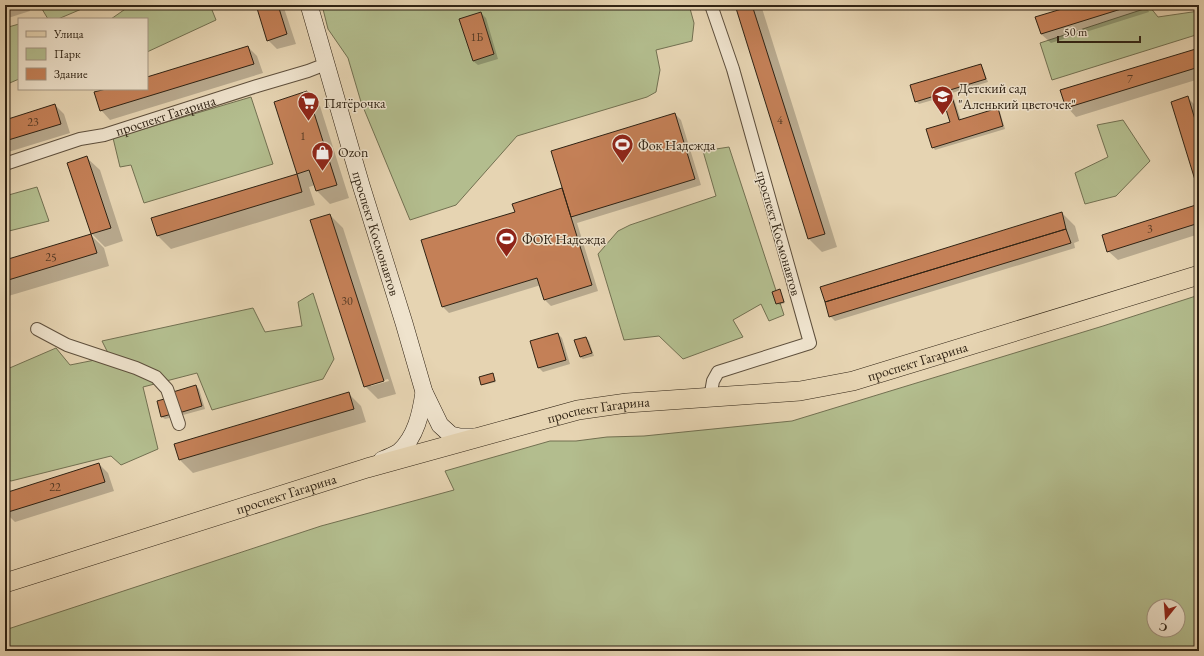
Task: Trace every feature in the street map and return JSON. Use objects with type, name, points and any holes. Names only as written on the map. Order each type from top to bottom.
[{"type":"main road","name":"проспект Космонавтов","points":[[309,5],[361,186],[424,392],[440,425],[451,435],[460,437],[476,437]]},
{"type":"main road","name":"проспект Гагарина","points":[[5,583],[367,468],[578,410],[627,403],[800,391],[853,381],[1199,275]]},
{"type":"main road","points":[[367,468],[398,452],[411,438],[422,408],[424,392]]},
{"type":"street","name":"проспект Космонавтов","points":[[710,398],[713,381],[718,372],[810,343],[733,69],[711,5]]},
{"type":"street","name":"проспект Гагарина","points":[[5,164],[80,139],[104,134],[308,71],[326,64]]},
{"type":"street","points":[[37,329],[67,345],[136,368],[156,377],[167,389],[179,424]]},
{"type":"green space","points":[[41,5],[91,5],[60,18],[47,18]]},
{"type":"green space","points":[[131,5],[210,5],[216,20],[148,52],[148,18],[112,18]]},
{"type":"green space","points":[[322,5],[689,5],[694,23],[692,41],[656,50],[660,70],[656,92],[647,97],[517,136],[456,205],[410,220],[361,102],[348,58],[328,29]]},
{"type":"green space","points":[[1150,7],[1158,17],[1199,11],[1199,34],[1052,80],[1040,43]]},
{"type":"green space","points":[[18,24],[18,79],[5,85],[5,28]]},
{"type":"green space","points":[[251,97],[273,164],[144,203],[131,165],[120,167],[113,138]]},
{"type":"green space","points":[[1123,120],[1150,161],[1116,196],[1085,204],[1075,173],[1108,157],[1097,125]]},
{"type":"green space","points":[[729,147],[784,315],[769,321],[761,304],[733,320],[743,337],[683,359],[659,336],[624,340],[598,254],[618,231],[630,225],[716,196],[703,151]]},
{"type":"green space","points":[[37,187],[49,221],[5,232],[5,196]]},
{"type":"green space","points":[[313,293],[334,359],[323,379],[212,410],[197,373],[143,387],[158,449],[121,465],[111,456],[11,481],[5,479],[5,370],[56,348],[70,365],[110,357],[102,341],[253,308],[265,332],[302,326],[298,302]]},
{"type":"green space","points":[[1199,295],[1199,651],[5,651],[5,630],[321,526],[454,490],[445,471],[550,441],[576,441],[607,437],[644,436],[792,421],[1103,326]]},
{"type":"building","points":[[256,5],[278,5],[287,34],[267,41]]},
{"type":"building","points":[[735,5],[752,5],[825,234],[808,239]]},
{"type":"building","points":[[1075,5],[1134,5],[1041,34],[1035,17]]},
{"type":"building","points":[[481,12],[494,54],[473,61],[459,19]]},
{"type":"building","points":[[248,46],[254,64],[100,111],[94,92],[102,90],[148,90],[148,77]]},
{"type":"building","points":[[1199,48],[1199,67],[1066,108],[1060,90]]},
{"type":"building","points":[[981,64],[986,79],[950,90],[959,120],[998,108],[1003,126],[932,148],[926,129],[950,122],[941,94],[915,102],[910,85]]},
{"type":"building","points":[[307,91],[337,185],[316,191],[309,170],[297,174],[274,102]]},
{"type":"building","points":[[1188,96],[1199,133],[1199,193],[1171,102]]},
{"type":"building","points":[[55,104],[61,124],[5,141],[5,120]]},
{"type":"building","name":"Фок Надежда","points":[[675,113],[695,179],[571,217],[551,151]]},
{"type":"building","points":[[87,156],[111,228],[91,234],[67,163]]},
{"type":"building","points":[[297,174],[302,192],[157,236],[151,218]]},
{"type":"building","name":"ФОК Надежда","points":[[562,188],[592,285],[544,300],[537,278],[442,307],[421,240],[515,212],[512,204]]},
{"type":"building","points":[[1199,204],[1199,223],[1107,252],[1102,235]]},
{"type":"building","points":[[1062,212],[1066,229],[825,302],[820,287]]},
{"type":"building","points":[[330,214],[384,381],[364,387],[310,220]]},
{"type":"building","points":[[1066,229],[1071,243],[829,317],[825,302]]},
{"type":"building","points":[[91,234],[97,253],[5,281],[5,260]]},
{"type":"building","points":[[780,289],[784,302],[776,304],[772,292]]},
{"type":"building","points":[[558,333],[566,360],[538,368],[530,341]]},
{"type":"building","points":[[586,337],[592,353],[580,357],[574,340]]},
{"type":"building","points":[[493,373],[495,381],[481,385],[479,377]]},
{"type":"building","points":[[196,385],[202,406],[179,413],[173,392]]},
{"type":"building","points":[[349,392],[354,409],[179,460],[174,444]]},
{"type":"building","points":[[168,398],[172,414],[161,417],[157,401]]},
{"type":"building","points":[[99,463],[105,482],[5,513],[5,493]]},
{"type":"place","name":"Детский сад \"Аленький цветочек\"","points":[[942,116]]},
{"type":"place","name":"Пятёрочка","points":[[308,122]]},
{"type":"place","name":"Фок Надежда","points":[[623,164]]},
{"type":"place","name":"Ozon","points":[[322,172]]},
{"type":"place","name":"ФОК Надежда","points":[[506,258]]}]
